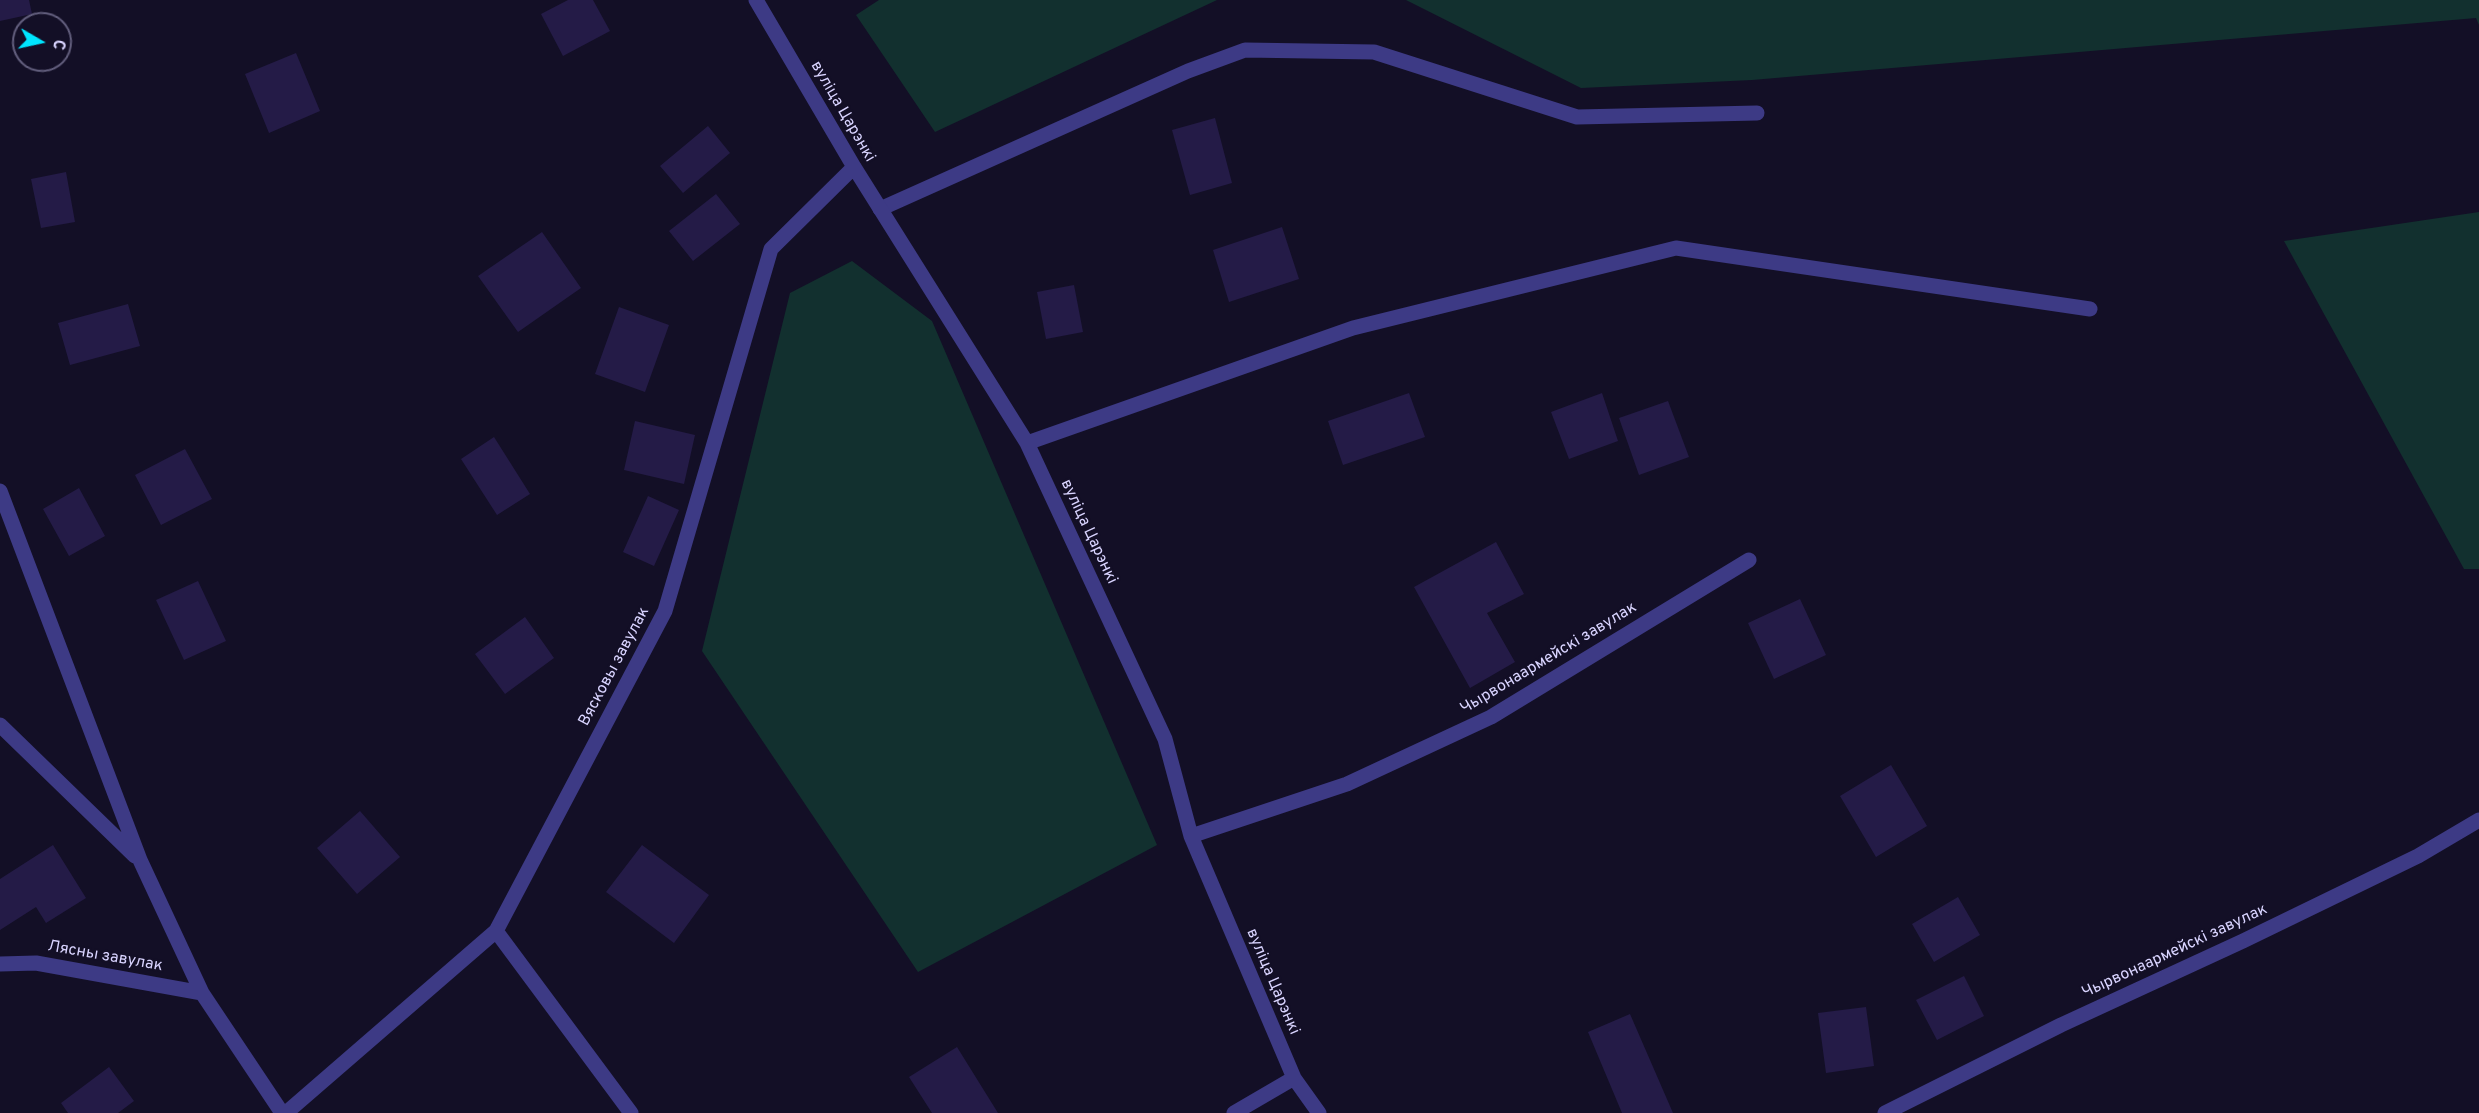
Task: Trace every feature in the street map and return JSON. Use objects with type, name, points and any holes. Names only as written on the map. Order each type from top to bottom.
[{"type":"street","name":"вуліца Царэнкі","points":[[756,0],[854,167],[1027,443],[1165,739],[1191,836],[1294,1078],[1318,1113]]},
{"type":"street","points":[[880,209],[1188,70],[1245,50],[1374,52],[1576,117],[1757,113]]},
{"type":"street","name":"Вясковы завулак","points":[[284,1113],[496,931],[665,612],[771,249],[854,167]]},
{"type":"street","points":[[1027,443],[1353,328],[1676,248],[2090,309]]},
{"type":"street","points":[[0,491],[140,860],[202,993],[284,1113]]},
{"type":"street","name":"Чырвонаармейскі завулак","points":[[1191,836],[1347,784],[1491,717],[1749,560]]},
{"type":"street","points":[[0,725],[140,860]]},
{"type":"street","name":"Чырвонаармейскі завулак","points":[[1885,1113],[2061,1025],[2243,941],[2418,856],[2479,820]]},
{"type":"street","points":[[496,931],[631,1113]]},
{"type":"street","name":"Лясны завулак","points":[[0,964],[36,963],[202,993]]},
{"type":"street","points":[[1234,1113],[1294,1078]]},
{"type":"green space","points":[[879,0],[1217,0],[935,132],[856,15]]},
{"type":"green space","points":[[1406,0],[2479,0],[2479,25],[2476,18],[1752,80],[1581,88]]},
{"type":"green space","points":[[2479,212],[2479,569],[2464,569],[2284,241]]},
{"type":"green space","points":[[852,261],[932,321],[1157,845],[918,972],[702,651],[790,293]]},
{"type":"building","points":[[0,0],[29,0],[32,12],[12,12],[12,18],[0,21]]},
{"type":"building","points":[[568,0],[593,0],[610,31],[563,56],[541,14]]},
{"type":"building","points":[[296,53],[320,111],[269,133],[245,74]]},
{"type":"building","points":[[1215,118],[1232,183],[1190,195],[1172,130]]},
{"type":"building","points":[[708,126],[730,153],[683,193],[660,166]]},
{"type":"building","points":[[66,172],[75,222],[41,228],[31,179]]},
{"type":"building","points":[[716,194],[740,224],[693,261],[669,231]]},
{"type":"building","points":[[1282,227],[1299,279],[1229,302],[1213,250]]},
{"type":"building","points":[[542,232],[581,288],[518,332],[478,276]]},
{"type":"building","points":[[1074,285],[1083,332],[1046,339],[1037,292]]},
{"type":"building","points":[[128,304],[140,346],[70,365],[58,323]]},
{"type":"building","points":[[619,307],[669,325],[645,392],[595,374]]},
{"type":"building","points":[[1409,393],[1425,437],[1343,465],[1328,421]]},
{"type":"building","points":[[1602,393],[1618,441],[1569,459],[1551,412]]},
{"type":"building","points":[[1668,401],[1689,457],[1639,475],[1619,418]]},
{"type":"building","points":[[635,421],[695,435],[684,484],[624,470]]},
{"type":"building","points":[[494,437],[530,494],[497,515],[461,459]]},
{"type":"building","points":[[185,449],[212,499],[161,525],[135,475]]},
{"type":"building","points":[[79,488],[105,536],[69,556],[43,509]]},
{"type":"building","points":[[648,496],[679,510],[654,566],[623,552]]},
{"type":"building","points":[[1496,542],[1524,594],[1487,613],[1515,662],[1470,688],[1414,587]]},
{"type":"building","points":[[198,581],[226,641],[184,660],[156,600]]},
{"type":"building","points":[[1800,599],[1826,655],[1774,679],[1748,623]]},
{"type":"building","points":[[525,617],[554,658],[505,694],[475,654]]},
{"type":"building","points":[[1891,765],[1927,826],[1876,857],[1840,796]]},
{"type":"building","points":[[360,811],[400,857],[357,894],[317,848]]},
{"type":"building","points":[[53,845],[86,898],[46,923],[36,907],[0,930],[0,879]]},
{"type":"building","points":[[642,845],[709,895],[674,943],[606,892]]},
{"type":"building","points":[[1958,897],[1980,935],[1934,962],[1912,924]]},
{"type":"building","points":[[1964,976],[1984,1016],[1937,1040],[1916,1000]]},
{"type":"building","points":[[1866,1007],[1874,1066],[1826,1073],[1818,1013]]},
{"type":"building","points":[[1630,1014],[1673,1113],[1622,1113],[1588,1032]]},
{"type":"building","points":[[957,1047],[998,1113],[932,1113],[909,1077]]},
{"type":"building","points":[[109,1067],[134,1101],[118,1113],[68,1113],[61,1103]]}]
